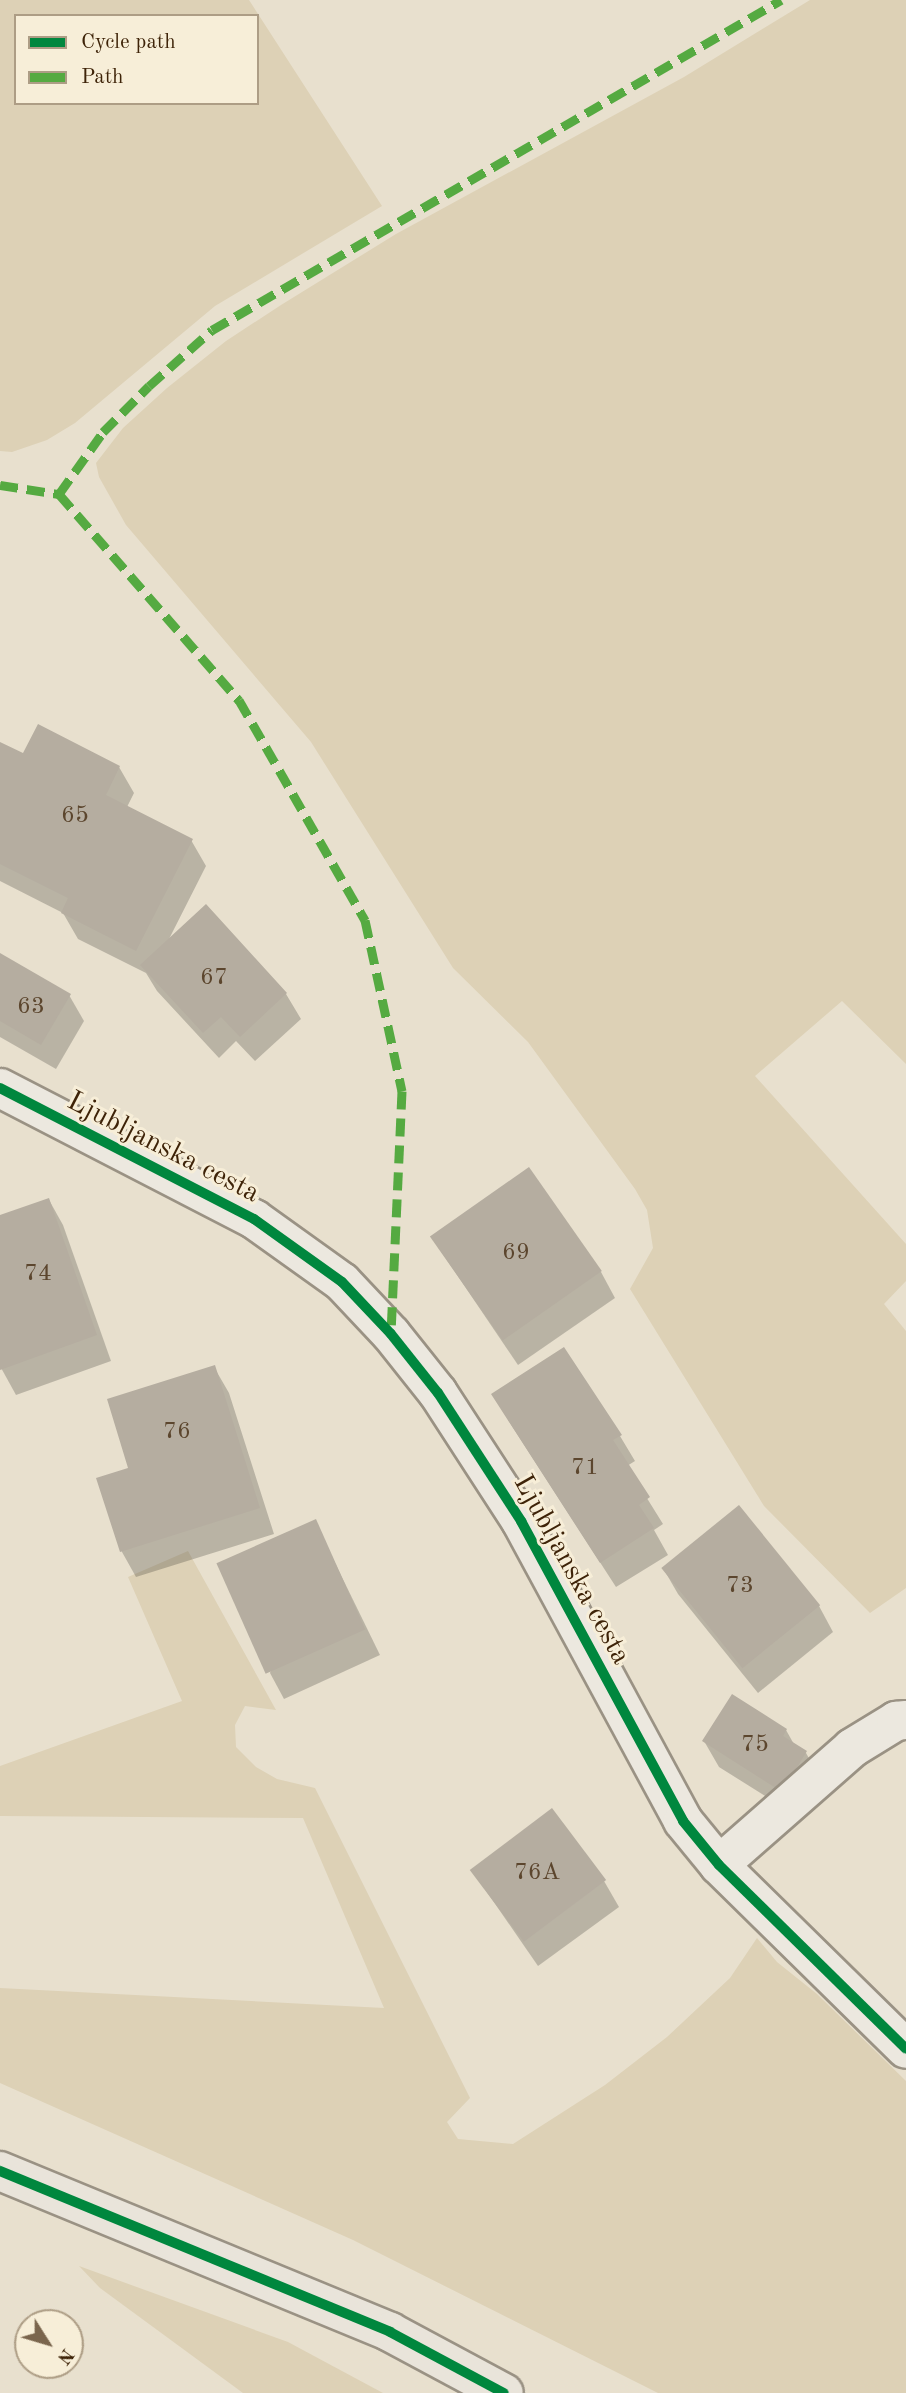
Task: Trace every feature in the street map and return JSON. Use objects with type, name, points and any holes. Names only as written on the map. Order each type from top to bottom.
[{"type":"main road","points":[[0,2171],[390,2332],[504,2393]]},
{"type":"street","name":"Ljubljanska cesta","points":[[0,1088],[254,1219],[342,1282],[391,1334],[438,1393],[521,1521],[683,1821],[719,1865],[906,2049]]},
{"type":"street","points":[[719,1865],[852,1748],[896,1721],[906,1720]]},
{"type":"shaded area","points":[[0,0],[249,0],[258,14],[14,14],[14,105],[259,105],[259,15],[382,206],[215,306],[75,423],[47,440],[12,452],[0,451]]},
{"type":"shaded area","points":[[810,0],[906,0],[906,1064],[842,1001],[755,1076],[906,1244],[906,1281],[884,1304],[906,1331],[906,1588],[870,1613],[764,1506],[630,1289],[653,1248],[647,1210],[635,1189],[528,1042],[453,968],[311,742],[126,525],[99,477],[96,463],[123,428],[167,388],[226,341],[281,305],[396,234],[684,77]]},
{"type":"shaded area","points":[[188,1551],[276,1710],[245,1706],[235,1725],[236,1747],[256,1767],[277,1779],[315,1788],[470,2098],[447,2122],[458,2139],[513,2144],[605,2085],[667,2037],[730,1978],[757,1938],[777,1962],[817,1994],[906,2081],[906,2393],[658,2393],[353,2240],[0,2083],[0,1988],[384,2008],[303,1818],[0,1816],[0,1766],[182,1701],[128,1577]]},
{"type":"shaded area","points":[[79,2266],[288,2342],[383,2393],[243,2393],[100,2288]]},
{"type":"building","points":[[38,724],[120,766],[106,795],[193,839],[136,951],[61,913],[68,898],[0,864],[0,742],[23,753]]},
{"type":"building","points":[[206,904],[287,993],[240,1037],[221,1017],[203,1033],[140,965]]},
{"type":"building","points":[[0,953],[71,994],[41,1045],[0,1021]]},
{"type":"building","points":[[529,1167],[602,1271],[503,1340],[430,1236]]},
{"type":"building","points":[[49,1198],[97,1335],[0,1370],[0,1215]]},
{"type":"building","points":[[564,1347],[622,1435],[613,1440],[650,1497],[639,1505],[654,1528],[600,1563],[491,1394]]},
{"type":"building","points":[[215,1365],[260,1508],[120,1552],[96,1478],[128,1468],[107,1399]]},
{"type":"building","points":[[739,1505],[820,1605],[742,1668],[661,1568]]},
{"type":"building","points":[[316,1519],[365,1630],[266,1674],[216,1563]]},
{"type":"building","points":[[732,1694],[787,1729],[783,1736],[807,1751],[782,1792],[702,1741]]},
{"type":"building","points":[[552,1808],[606,1880],[524,1942],[470,1870]]},
{"type":"marked path","points":[[59,494],[103,432],[149,386],[212,330],[781,0]]},
{"type":"marked path","points":[[0,485],[59,494],[239,700],[365,920],[402,1091],[391,1334]]},
{"type":"cycle path","points":[[0,1088],[254,1219],[342,1282],[391,1334],[438,1393],[521,1521],[683,1821],[719,1865],[906,2049]]},
{"type":"cycle path","points":[[0,2171],[390,2332],[504,2393]]}]
